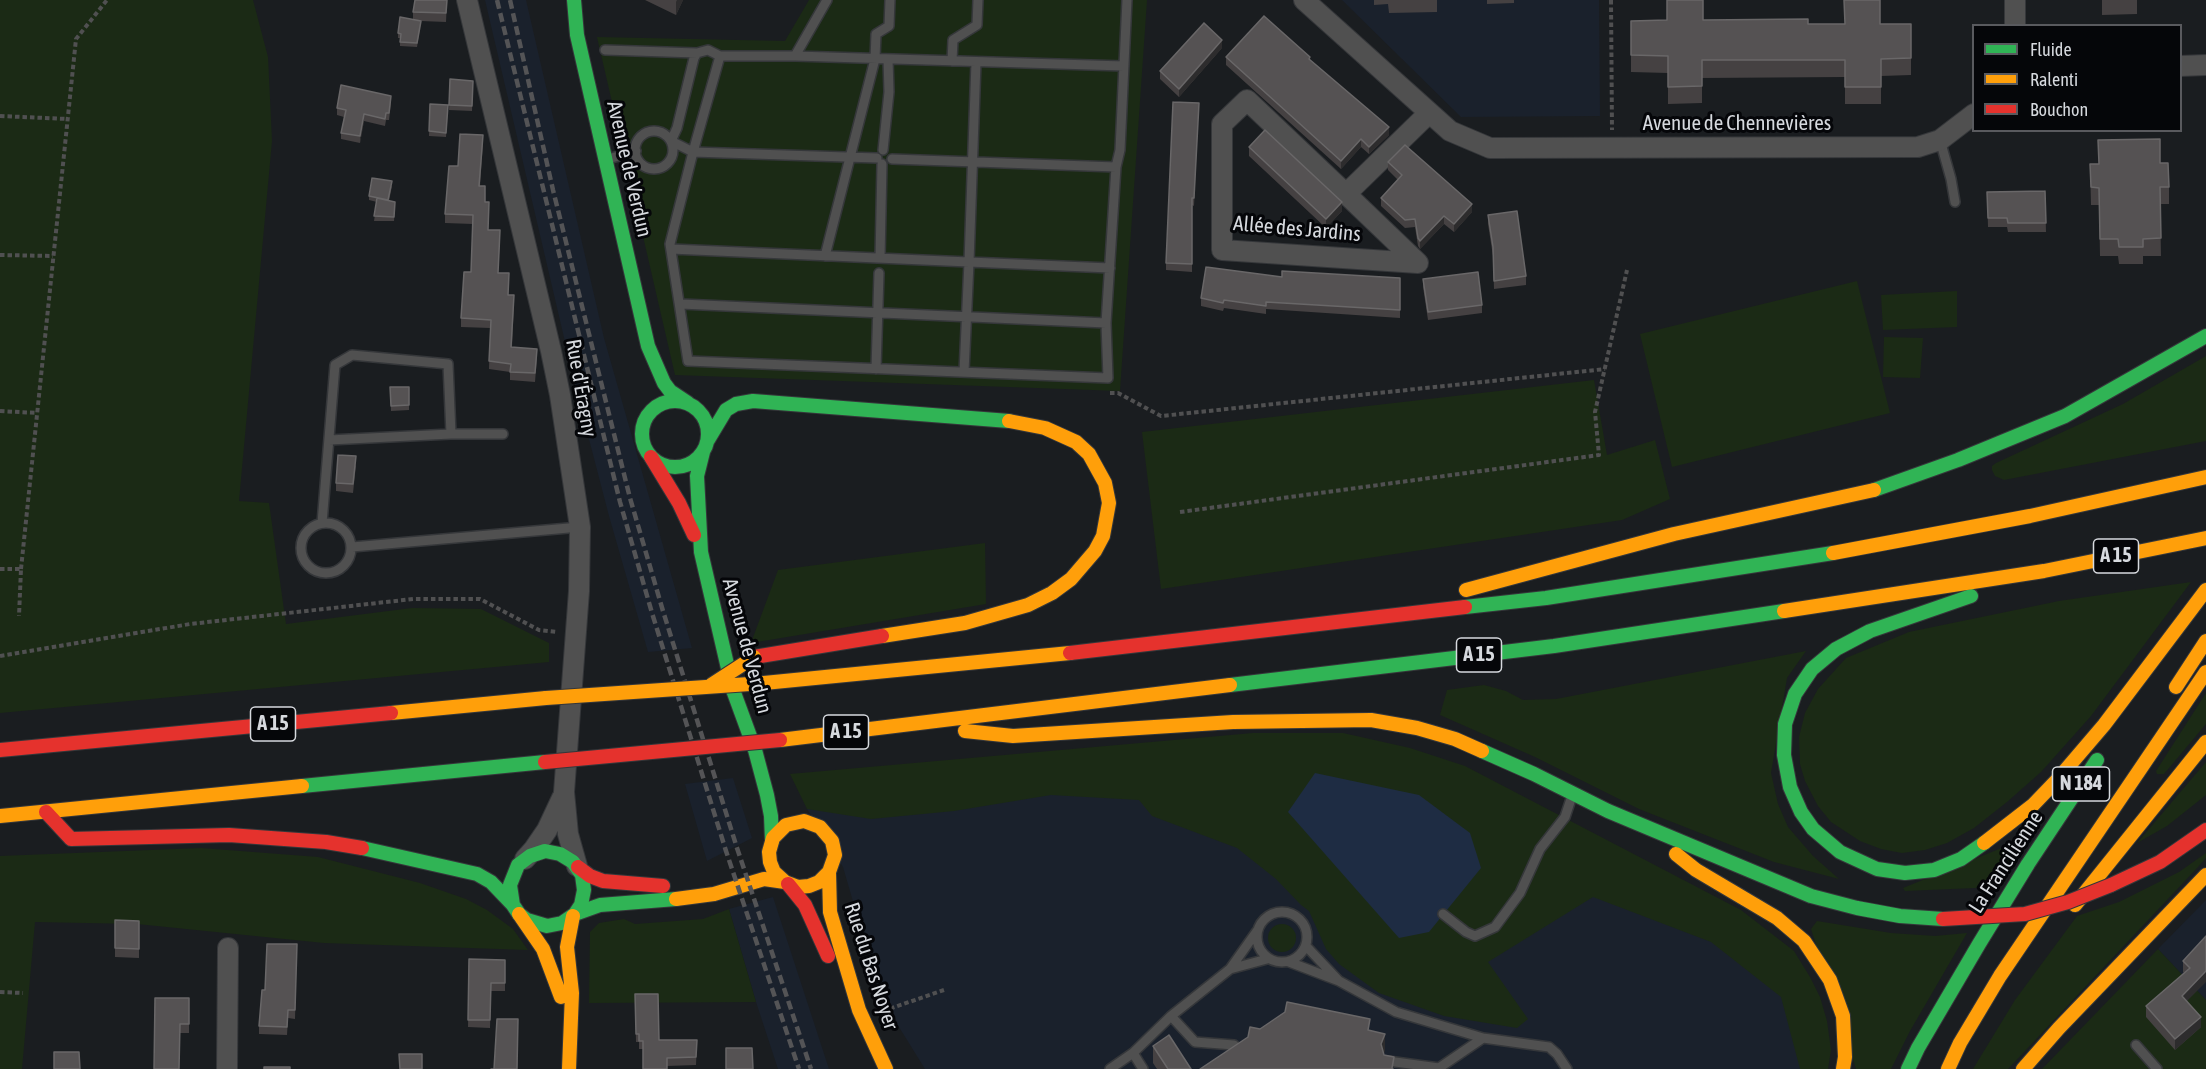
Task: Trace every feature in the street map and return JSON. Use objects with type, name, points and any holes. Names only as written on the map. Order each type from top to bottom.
[{"type":"main road","name":"Avenue de Verdun","points":[[574,0],[577,35],[648,346],[664,383],[670,391],[688,403]]},
{"type":"main road","points":[[1352,621],[1674,534],[1864,493],[1958,460],[2065,417],[2206,336]]},
{"type":"main road","name":"Avenue de Verdun","points":[[648,346],[648,384]]},
{"type":"main road","points":[[648,399],[642,441],[651,457],[662,465],[681,466],[694,462],[726,410],[736,404],[753,401],[1010,421],[1045,428],[1076,442],[1089,454],[1105,483],[1109,503],[1107,519],[1095,551],[1071,579],[1052,593],[1028,605],[965,623],[754,657],[707,687]]},
{"type":"main road","points":[[644,421],[651,410],[662,403],[675,400],[688,403],[699,410],[706,421],[705,446]]},
{"type":"main road","name":"Avenue de Verdun","points":[[705,446],[699,465],[697,484],[701,552],[733,690],[755,750],[770,807],[771,843]]},
{"type":"main road","name":"Avenue de Verdun","points":[[651,457],[679,503],[701,552]]},
{"type":"main road","name":"A 15","points":[[0,750],[546,698],[764,683],[1090,651],[1546,597],[1798,560],[2030,516],[2206,477]]},
{"type":"main road","name":"A 15","points":[[0,816],[780,740],[1554,646],[2044,571],[2206,538]]},
{"type":"main road","points":[[2044,571],[1870,632],[1836,649],[1812,669],[1795,694],[1785,724],[1785,771],[1801,812],[1813,828],[1840,852],[1877,869],[1905,873],[1934,870],[1961,859],[1984,844],[2033,805],[2057,780],[2104,725],[2206,592]]},
{"type":"main road","name":"La Francilienne","points":[[1908,1069],[1918,1048],[2028,864],[2206,592]]},
{"type":"main road","points":[[2168,700],[2206,641]]},
{"type":"main road","points":[[1948,1069],[1960,1043],[2000,976],[2206,672]]},
{"type":"main road","points":[[912,725],[1013,736],[1233,723],[1371,720],[1417,728],[1455,739],[1634,821],[1811,896],[1857,908],[1943,920],[2025,914],[2068,902],[2160,862],[2206,830]]},
{"type":"main road","points":[[2066,917],[2206,742]]},
{"type":"main road","name":"Avenue de Verdun","points":[[755,750],[780,790]]},
{"type":"main road","points":[[46,812],[71,839],[229,835],[326,842],[377,850],[440,867],[477,874],[491,882],[532,923],[547,926],[562,923],[574,915],[600,905],[673,901],[714,894],[764,879],[798,887],[819,882],[829,872],[834,859],[833,844],[826,832],[796,810]]},
{"type":"main road","points":[[754,859],[771,843],[778,832],[789,824],[804,821],[814,824]]},
{"type":"main road","points":[[1634,821],[1696,870],[1777,918],[1804,941],[1830,980],[1843,1016],[1845,1057],[1843,1069]]},
{"type":"main road","points":[[771,843],[769,855],[771,866],[786,883]]},
{"type":"main road","points":[[569,1030],[549,962],[540,943],[516,909],[510,890],[511,879],[521,862],[535,854],[550,851],[565,856],[596,878],[614,883],[655,886],[680,884]]},
{"type":"main road","points":[[569,1069],[572,982],[567,947],[574,915],[581,905],[585,890],[577,866]]},
{"type":"main road","name":"Rue du Bas Noyer","points":[[829,872],[829,906],[846,970],[862,1019],[886,1069]]},
{"type":"main road","points":[[2023,1069],[2206,875]]},
{"type":"main road","name":"Rue du Bas Noyer","points":[[786,883],[801,898],[809,914],[873,1069]]},
{"type":"main road","points":[[1959,978],[2025,896]]},
{"type":"main road","points":[[1956,1069],[2008,991]]},
{"type":"street","name":"Rue d'Éragny","points":[[467,0],[551,351],[560,394],[580,527],[579,591],[564,792],[568,834],[577,866]]},
{"type":"street","points":[[2015,0],[2015,24]]},
{"type":"street","points":[[1306,1],[1429,113]]},
{"type":"street","points":[[2182,66],[2206,65]]},
{"type":"street","name":"Allée des Jardins","points":[[1247,100],[1346,194],[1418,263],[1222,250],[1222,124],[1247,100]]},
{"type":"street","name":"Avenue de Chennevières","points":[[1429,113],[1450,131],[1490,148],[1918,147],[1940,140],[1972,116]]},
{"type":"street","name":"Allée des Jardins","points":[[1346,194],[1429,113]]},
{"type":"street","name":"Rue d'Éragny","points":[[521,862],[548,830],[564,792]]},
{"type":"street","points":[[227,1069],[228,948]]},
{"type":"lane","points":[[795,56],[827,0]]},
{"type":"lane","points":[[825,256],[875,58],[876,34],[889,26],[890,0]]},
{"type":"lane","points":[[952,61],[953,40],[977,25],[978,0]]},
{"type":"lane","points":[[720,56],[670,244],[688,361],[1108,378],[1106,323],[1116,167],[1120,150],[1127,0]]},
{"type":"lane","points":[[605,50],[697,53],[708,50],[720,56],[795,56],[1124,66]]},
{"type":"lane","points":[[697,53],[677,128],[671,141],[672,156],[663,167],[648,168],[636,159],[635,144],[645,132],[660,131],[671,141],[693,152],[850,158],[880,161],[886,165],[892,159],[1116,167]]},
{"type":"lane","points":[[880,258],[879,152],[883,150],[889,92],[888,59]]},
{"type":"lane","points":[[964,372],[976,62]]},
{"type":"lane","points":[[1940,140],[1951,179],[1954,202]]},
{"type":"lane","points":[[883,150],[890,152],[892,159]]},
{"type":"lane","points":[[606,159],[636,151]]},
{"type":"lane","points":[[671,249],[1110,268]]},
{"type":"lane","points":[[876,369],[879,273]]},
{"type":"lane","points":[[681,304],[1106,323]]},
{"type":"lane","points":[[322,523],[335,365],[352,355],[448,364],[451,434]]},
{"type":"lane","points":[[329,440],[503,434]]},
{"type":"lane","points":[[322,523],[330,523],[345,531],[352,547],[347,562],[341,568],[326,573],[310,568],[302,554],[301,546],[308,531],[322,523]]},
{"type":"lane","points":[[352,547],[580,527]]},
{"type":"lane","points":[[1443,914],[1466,932],[1475,936],[1495,927],[1520,893],[1540,849],[1564,817],[1573,794]]},
{"type":"lane","points":[[1110,1069],[1133,1053],[1171,1016],[1230,969],[1260,924],[1272,914],[1281,912],[1296,916],[1302,922],[1308,938],[1306,946],[1296,958],[1289,962]]},
{"type":"lane","points":[[1257,931],[1258,947],[1267,958],[1274,962],[1289,962],[1339,981],[1396,1012],[1483,1038],[1549,1047],[1567,1069]]},
{"type":"lane","points":[[1306,946],[1339,981]]},
{"type":"lane","points":[[1230,969],[1267,958]]},
{"type":"lane","points":[[1171,1016],[1195,1042],[1234,1045]]},
{"type":"lane","points":[[1388,1061],[1439,1068],[1483,1038]]},
{"type":"lane","points":[[2136,1045],[2157,1069]]},
{"type":"lane","points":[[1133,1053],[1143,1069]]},
{"type":"path","points":[[19,616],[21,569],[76,39],[107,0]]},
{"type":"path","points":[[1611,0],[1612,146]]},
{"type":"path","points":[[0,116],[68,119]]},
{"type":"path","points":[[0,255],[53,256]]},
{"type":"path","points":[[1180,512],[1599,455],[1595,412],[1627,270]]},
{"type":"path","points":[[1106,393],[1118,393],[1161,416],[1605,369]]},
{"type":"path","points":[[0,411],[37,413]]},
{"type":"path","points":[[0,569],[21,569]]},
{"type":"path","points":[[0,656],[190,624],[413,599],[480,599],[539,630],[557,632]]},
{"type":"path","points":[[881,1012],[945,990]]},
{"type":"path","points":[[0,993],[23,993]]},
{"type":"shaded area","points":[[485,0],[526,0],[604,338],[692,648],[648,652],[577,393]]},
{"type":"shaded area","points":[[1342,0],[1599,0],[1600,116],[1461,117]]},
{"type":"shaded area","points":[[733,778],[752,838],[707,861],[685,784]]},
{"type":"shaded area","points":[[1072,778],[1580,885],[1687,910],[1812,1009],[1814,1069],[925,1069],[881,998],[843,867],[807,809]]},
{"type":"shaded area","points":[[773,897],[829,1069],[778,1069],[756,1002],[729,909]]},
{"type":"shaded area","points":[[2206,900],[2206,1000],[2158,949]]},
{"type":"green space","points":[[0,0],[253,0],[268,57],[272,141],[239,501],[269,503],[286,624],[412,608],[481,609],[549,643],[549,662],[0,713]]},
{"type":"green space","points":[[809,0],[1147,0],[1120,391],[675,375],[597,37],[785,41]]},
{"type":"green space","points":[[1857,281],[1890,413],[1672,467],[1640,334]]},
{"type":"green space","points":[[1957,291],[1957,327],[1883,330],[1881,295]]},
{"type":"green space","points":[[1884,337],[1923,338],[1920,378],[1883,377]]},
{"type":"green space","points":[[2206,356],[2206,441],[2004,480],[1995,476],[1992,466],[1996,463],[2123,404]]},
{"type":"green space","points":[[1594,380],[1607,455],[1655,440],[1670,499],[1622,520],[1161,589],[1142,432]]},
{"type":"green space","points":[[985,543],[986,604],[751,643],[778,570]]},
{"type":"green space","points":[[2191,582],[2091,716],[2041,772],[1974,828],[1947,843],[1925,850],[1902,853],[1881,849],[1860,841],[1831,822],[1818,806],[1805,781],[1800,764],[1799,737],[1805,713],[1818,689],[1846,658],[1909,632],[2059,601]]},
{"type":"green space","points":[[1806,651],[1787,678],[1771,773],[1778,804],[1788,827],[1813,856],[1839,879],[1774,862],[1639,809],[1535,757],[1440,715],[1447,690],[1484,685],[1506,691],[1523,700],[1556,699]]},
{"type":"green space","points":[[2206,693],[2206,724],[2164,774],[2157,774],[2156,771]]},
{"type":"green space","points":[[1253,733],[1343,733],[1410,748],[1465,766],[1741,910],[1794,951],[1810,977],[1820,997],[1827,1021],[1831,1050],[1828,1069],[1800,1069],[1781,997],[1711,942],[1593,897],[1488,962],[1528,1019],[1517,1028],[1444,1016],[1379,993],[1339,964],[1326,949],[1309,911],[1276,879],[1237,848],[1152,816],[1139,800],[1051,795],[954,811],[871,819],[807,809],[790,774]]},
{"type":"green space","points":[[2206,762],[2206,795],[2167,826],[2137,843]]},
{"type":"green space","points":[[2009,845],[2015,850],[1998,887],[1905,891],[1903,888]]},
{"type":"green space","points":[[201,848],[318,857],[420,883],[466,899],[487,910],[513,929],[528,950],[324,943],[137,924],[35,922],[22,1069],[0,1069],[0,856]]},
{"type":"green space","points":[[2206,853],[2206,858],[2198,867],[2008,1069],[1973,1069],[2015,1000],[2077,916],[2119,902],[2179,872]]},
{"type":"green space","points":[[729,909],[756,1002],[589,1003],[590,932],[599,923],[624,919],[635,924],[703,919]]},
{"type":"green space","points":[[1817,921],[1891,933],[1935,936],[1967,933],[1910,1031],[1891,1069],[1856,1069],[1811,929]]},
{"type":"green space","points":[[1282,924],[1292,928],[1296,938],[1292,948],[1282,952],[1272,948],[1268,938],[1272,928]]},
{"type":"green space","points":[[2158,949],[2206,1000],[2206,1069],[2042,1069]]},
{"type":"water","points":[[1315,773],[1419,795],[1470,833],[1481,868],[1429,932],[1399,938],[1288,812]]},
{"type":"building","points":[[415,0],[447,0],[446,13],[413,12]]},
{"type":"building","points":[[1667,0],[1703,0],[1703,20],[1808,19],[1808,24],[1845,24],[1844,0],[1880,0],[1880,24],[1911,24],[1911,58],[1881,59],[1881,87],[1845,87],[1845,60],[1702,60],[1702,86],[1668,87],[1668,56],[1631,55],[1631,21],[1667,20]]},
{"type":"building","points":[[1264,16],[1310,57],[1309,59],[1389,127],[1369,147],[1361,139],[1341,161],[1226,57]]},
{"type":"building","points":[[400,17],[421,21],[417,43],[400,42],[401,34],[398,33]]},
{"type":"building","points":[[1204,23],[1222,40],[1179,89],[1160,71]]},
{"type":"building","points":[[450,79],[473,81],[472,106],[449,105]]},
{"type":"building","points":[[341,85],[391,96],[389,113],[386,113],[385,119],[364,114],[360,136],[341,133],[346,110],[337,108]]},
{"type":"building","points":[[1173,102],[1199,103],[1194,198],[1192,198],[1192,264],[1166,263]]},
{"type":"building","points":[[430,104],[448,105],[446,133],[429,131]]},
{"type":"building","points":[[1265,130],[1342,202],[1326,219],[1249,147]]},
{"type":"building","points":[[460,134],[483,135],[479,186],[485,186],[485,202],[489,202],[488,230],[500,230],[498,273],[509,273],[508,295],[514,295],[511,347],[537,349],[535,373],[510,372],[511,364],[489,361],[491,320],[461,318],[464,272],[471,272],[473,215],[445,214],[449,166],[458,166]]},
{"type":"building","points":[[2160,139],[2160,163],[2168,163],[2169,187],[2160,187],[2161,238],[2143,239],[2143,247],[2119,247],[2118,239],[2100,239],[2099,188],[2091,187],[2090,164],[2099,164],[2098,140]]},
{"type":"building","points":[[1405,145],[1472,204],[1454,224],[1444,216],[1420,241],[1415,219],[1405,220],[1381,198],[1402,175],[1388,162]]},
{"type":"building","points":[[372,178],[392,181],[388,200],[369,196]]},
{"type":"building","points":[[2045,191],[2046,223],[2008,223],[2007,218],[1988,218],[1987,192]]},
{"type":"building","points":[[377,198],[395,202],[394,217],[374,216]]},
{"type":"building","points":[[1517,211],[1526,276],[1494,281],[1493,247],[1488,215]]},
{"type":"building","points":[[1206,267],[1282,277],[1282,271],[1400,278],[1400,310],[1266,302],[1266,306],[1224,300],[1223,303],[1201,298]]},
{"type":"building","points":[[1478,272],[1482,305],[1428,312],[1423,279]]},
{"type":"building","points":[[390,387],[409,387],[409,405],[391,406]]},
{"type":"building","points":[[338,455],[356,456],[353,484],[336,483]]},
{"type":"building","points":[[115,920],[139,921],[139,949],[115,948]]},
{"type":"building","points":[[2206,936],[2206,971],[2182,996],[2201,1017],[2175,1039],[2146,1006],[2190,968],[2183,961]]},
{"type":"building","points":[[267,944],[297,944],[295,1010],[288,1010],[287,1027],[259,1026],[262,990],[265,990]]},
{"type":"building","points":[[469,959],[505,960],[505,983],[491,983],[490,1020],[468,1020]]},
{"type":"building","points":[[635,994],[658,994],[659,1040],[697,1040],[696,1057],[667,1058],[667,1069],[643,1069],[643,1041],[639,1041],[639,1034],[636,1034]]},
{"type":"building","points":[[155,998],[189,998],[189,1024],[180,1024],[179,1069],[154,1069]]},
{"type":"building","points":[[1287,1002],[1370,1019],[1368,1030],[1385,1034],[1381,1044],[1384,1055],[1394,1057],[1393,1069],[1200,1069],[1248,1037],[1250,1027],[1260,1029],[1285,1012]]},
{"type":"building","points":[[497,1019],[518,1019],[517,1069],[494,1069]]},
{"type":"building","points":[[1169,1035],[1191,1069],[1168,1069],[1153,1046]]},
{"type":"building","points":[[726,1048],[752,1048],[753,1069],[726,1069]]},
{"type":"building","points":[[54,1052],[79,1052],[80,1069],[54,1069]]},
{"type":"building","points":[[399,1054],[422,1054],[422,1069],[400,1069]]},
{"type":"building","points":[[264,1067],[290,1067],[290,1069],[264,1069]]},
{"type":"railway","points":[[497,0],[620,502],[726,851],[799,1069]]},
{"type":"railway","points":[[510,0],[553,190],[630,498],[737,848],[811,1069]]},
{"type":"traffic: fast","points":[[574,0],[577,35],[648,346],[664,383],[670,391],[688,403]]},
{"type":"traffic: fast","points":[[1874,490],[1958,460],[2065,416],[2206,336]]},
{"type":"traffic: fast","points":[[681,401],[699,410],[706,421],[708,434],[706,447],[699,458],[688,465],[669,467],[651,458],[644,447],[642,428],[651,410],[662,403],[681,401]]},
{"type":"traffic: fast","points":[[708,440],[726,410],[736,404],[753,401],[1009,421]]},
{"type":"traffic: fast","points":[[703,452],[697,476],[701,552],[733,690],[755,750],[767,795],[772,841]]},
{"type":"traffic: fast","points":[[1465,607],[1546,598],[1833,553]]},
{"type":"traffic: fast","points":[[1971,596],[1870,631],[1836,649],[1812,669],[1795,694],[1785,724],[1784,755],[1790,787],[1801,812],[1813,829],[1840,852],[1877,869],[1905,873],[1934,870],[1961,859],[1984,843]]},
{"type":"traffic: fast","points":[[1230,685],[1554,646],[1784,611]]},
{"type":"traffic: fast","points":[[1482,751],[1608,811],[1811,896],[1900,916],[1943,919]]},
{"type":"traffic: fast","points":[[1908,1069],[1979,944],[2028,864],[2097,760]]},
{"type":"traffic: fast","points":[[302,786],[545,762]]},
{"type":"traffic: fast","points":[[362,848],[477,874],[491,882],[513,905]]},
{"type":"traffic: fast","points":[[575,914],[581,905],[584,890],[582,875],[573,862],[560,854],[545,851],[530,856],[518,865],[510,885],[513,905],[527,920],[547,926],[562,923],[575,914],[600,905],[676,899]]},
{"type":"traffic: slow","points":[[882,636],[965,623],[1028,605],[1052,593],[1071,579],[1095,551],[1103,536],[1109,503],[1105,483],[1089,454],[1076,442],[1045,428],[1009,421]]},
{"type":"traffic: slow","points":[[1833,553],[2030,516],[2206,477]]},
{"type":"traffic: slow","points":[[1466,590],[1674,534],[1874,490]]},
{"type":"traffic: slow","points":[[1784,611],[2044,571],[2206,538]]},
{"type":"traffic: slow","points":[[1984,843],[2033,805],[2057,780],[2104,725],[2206,590]]},
{"type":"traffic: slow","points":[[2176,687],[2206,641]]},
{"type":"traffic: slow","points":[[764,683],[1070,653]]},
{"type":"traffic: slow","points":[[711,685],[754,657]]},
{"type":"traffic: slow","points":[[1948,1069],[1960,1043],[2000,976],[2206,672]]},
{"type":"traffic: slow","points":[[546,698],[764,683]]},
{"type":"traffic: slow","points":[[780,740],[1230,685]]},
{"type":"traffic: slow","points":[[391,713],[546,698]]},
{"type":"traffic: slow","points":[[965,731],[1013,736],[1233,722],[1371,720],[1417,728],[1455,739],[1482,751]]},
{"type":"traffic: slow","points":[[2075,905],[2206,742]]},
{"type":"traffic: slow","points":[[0,816],[302,786]]},
{"type":"traffic: slow","points":[[829,872],[819,882],[809,886],[798,887],[785,882],[774,872],[770,862],[769,852],[773,838],[786,825],[804,821],[820,827],[832,841],[835,855],[829,872],[830,912],[859,1010],[886,1069]]},
{"type":"traffic: slow","points":[[1676,854],[1696,870],[1777,918],[1804,941],[1830,980],[1843,1016],[1845,1057],[1843,1069]]},
{"type":"traffic: slow","points":[[2023,1069],[2059,1028],[2206,875]]},
{"type":"traffic: slow","points":[[676,899],[714,894],[764,879],[785,882]]},
{"type":"traffic: slow","points":[[519,914],[543,949],[561,997]]},
{"type":"traffic: slow","points":[[569,1069],[572,993],[567,947],[573,916]]},
{"type":"traffic: jam","points":[[651,457],[679,503],[694,535]]},
{"type":"traffic: jam","points":[[1070,653],[1465,607]]},
{"type":"traffic: jam","points":[[754,657],[882,636]]},
{"type":"traffic: jam","points":[[0,750],[391,713]]},
{"type":"traffic: jam","points":[[545,762],[780,740]]},
{"type":"traffic: jam","points":[[46,812],[71,839],[229,835],[326,842],[362,848]]},
{"type":"traffic: jam","points":[[2111,885],[2160,862],[2206,830]]},
{"type":"traffic: jam","points":[[578,867],[590,876],[603,881],[663,886]]},
{"type":"traffic: jam","points":[[788,884],[805,905],[828,956]]},
{"type":"traffic: jam","points":[[1943,919],[2025,914],[2068,902],[2111,885]]}]
